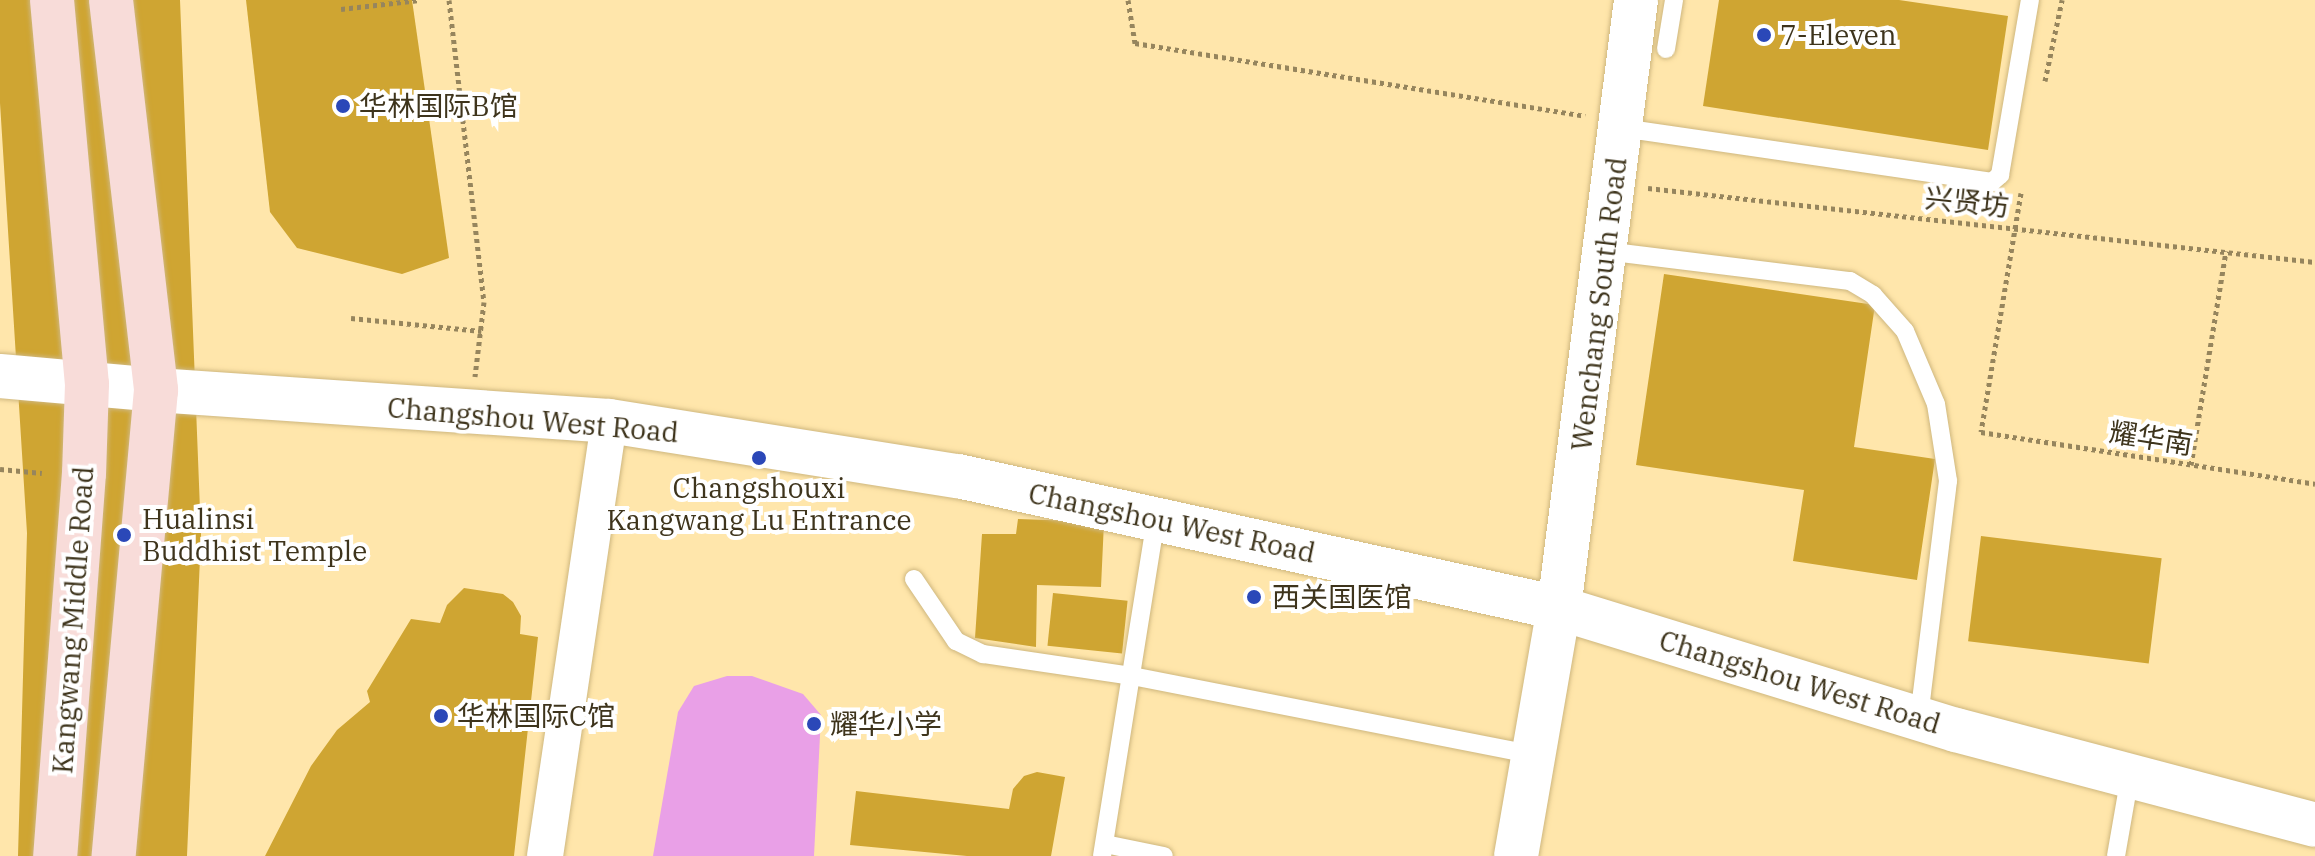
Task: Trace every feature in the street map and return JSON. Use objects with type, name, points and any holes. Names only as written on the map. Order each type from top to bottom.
[{"type":"main road","name":"Kangwang Middle Road","points":[[52,0],[87,384],[84,473],[55,856]]},
{"type":"main road","points":[[111,0],[156,390],[114,856]]},
{"type":"street","points":[[32,0],[57,76]]},
{"type":"street","points":[[122,78],[129,0]]},
{"type":"street","name":"Wenchang South Road","points":[[1516,856],[1559,608],[1615,185],[1636,0]]},
{"type":"street","name":"Changshou West Road","points":[[0,376],[156,390],[609,421],[958,476],[1559,608],[1919,718],[2315,825]]},
{"type":"street","points":[[545,856],[609,421]]},
{"type":"lane","points":[[1666,49],[1674,0]]},
{"type":"lane","points":[[1622,125],[1992,182],[2000,175],[2030,0]]},
{"type":"lane","points":[[1605,251],[1850,281],[1873,295],[1905,331],[1936,404],[1948,481],[1919,718]]},
{"type":"lane","points":[[1157,519],[1104,850],[1164,856]]},
{"type":"lane","points":[[914,579],[956,641],[983,654],[1132,676],[1534,755]]},
{"type":"lane","points":[[2116,856],[2130,776]]},
{"type":"path","points":[[341,9],[419,0]]},
{"type":"path","points":[[449,0],[484,302],[471,413]]},
{"type":"path","points":[[1128,0],[1135,43],[1622,125]]},
{"type":"path","points":[[2044,86],[2062,0]]},
{"type":"path","points":[[2013,226],[2023,180]]},
{"type":"path","name":"兴贤坊","points":[[1615,185],[2013,226],[2315,262]]},
{"type":"path","name":"耀华南","points":[[2013,226],[1981,432],[2315,484]]},
{"type":"path","points":[[2191,465],[2226,251]]},
{"type":"path","points":[[351,318],[481,331]]},
{"type":"path","points":[[0,469],[42,473]]},
{"type":"shaded area","points":[[727,676],[752,676],[803,694],[821,715],[814,856],[653,856],[678,712],[694,686]]},
{"type":"building","name":"Hualinsi Buddhist Temple","points":[[0,0],[180,0],[201,535],[187,856],[18,856],[27,533],[0,103]]},
{"type":"building","name":"华林国际B馆","points":[[246,0],[412,0],[449,258],[402,274],[297,248],[270,212]]},
{"type":"building","points":[[1719,0],[1899,0],[2008,16],[1988,150],[1703,106]]},
{"type":"building","points":[[1664,274],[1875,305],[1854,447],[1935,459],[1917,580],[1793,561],[1804,490],[1636,465]]},
{"type":"building","points":[[1018,519],[1104,522],[1101,587],[1037,585],[1036,647],[975,638],[982,534],[1016,534]]},
{"type":"building","points":[[1981,536],[2162,558],[2149,663],[1968,641]]},
{"type":"building","name":"华林国际C馆","points":[[464,588],[503,594],[513,602],[521,616],[520,634],[538,637],[514,856],[265,856],[311,766],[337,730],[370,702],[367,691],[411,619],[440,623],[447,605]]},
{"type":"building","points":[[1053,593],[1128,601],[1122,654],[1047,646]]},
{"type":"building","points":[[1037,772],[1065,777],[1051,856],[967,856],[850,845],[856,791],[1009,809],[1013,789],[1024,776]]},
{"type":"place","name":"7-Eleven","points":[[1764,35]]},
{"type":"place","name":"华林国际B馆","points":[[343,106]]},
{"type":"place","name":"Changshouxi Kangwang Lu Entrance","points":[[759,458]]},
{"type":"place","name":"Hualinsi Buddhist Temple","points":[[124,535]]},
{"type":"place","name":"西关国医馆","points":[[1254,597]]},
{"type":"place","name":"华林国际C馆","points":[[441,716]]},
{"type":"place","name":"耀华小学","points":[[814,724]]}]
